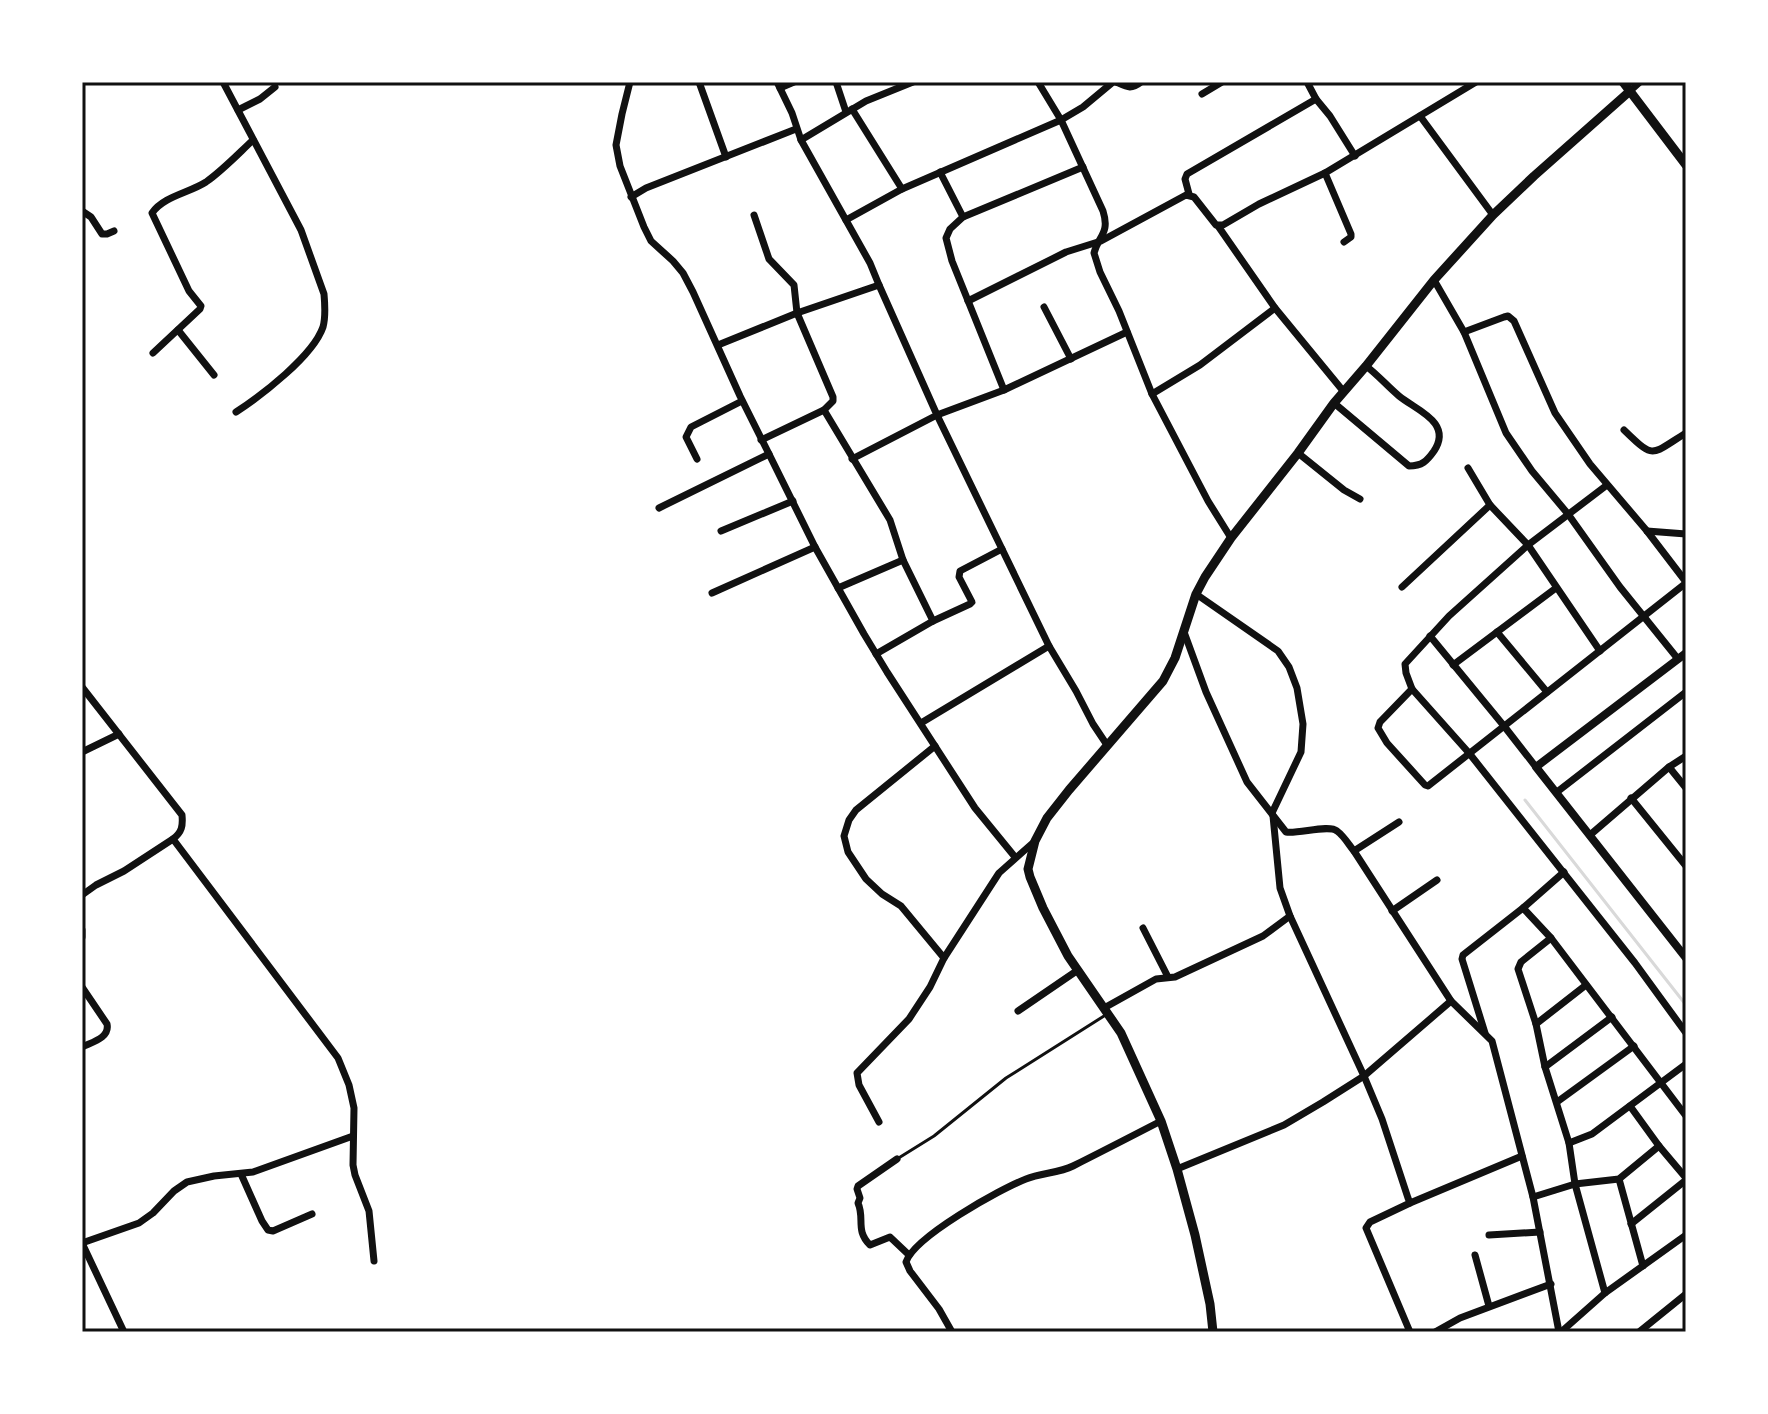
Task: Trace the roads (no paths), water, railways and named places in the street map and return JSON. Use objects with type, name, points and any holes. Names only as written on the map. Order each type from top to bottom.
[{"type":"main road","points":[[1623,82],[1686,165]]},
{"type":"main road","points":[[1213,1332],[1198,1249],[1161,1121],[1121,1033],[1068,956],[1043,908],[1030,877],[1029,863],[1035,841],[1047,818],[1163,681],[1175,658],[1196,594],[1231,538],[1334,403],[1434,280],[1493,215],[1630,91]]},
{"type":"street","points":[[223,82],[301,230],[324,294],[322,329],[308,350],[273,385],[236,412]]},
{"type":"street","points":[[630,82],[616,145],[631,197],[651,241],[683,273],[742,401],[815,547],[876,654],[975,808],[1015,857]]},
{"type":"street","points":[[699,82],[726,157]]},
{"type":"street","points":[[794,82],[778,85],[801,140],[870,263],[937,415],[1049,646],[1107,745]]},
{"type":"street","points":[[836,82],[849,110],[902,189]]},
{"type":"street","points":[[801,140],[866,101],[913,82]]},
{"type":"street","points":[[1038,82],[1061,120],[1106,221],[1101,241],[1095,247],[1095,260],[1152,394],[1231,538]]},
{"type":"street","points":[[846,220],[902,189],[1061,120],[1115,82],[1129,88],[1141,82]]},
{"type":"street","points":[[1202,94],[1222,82]]},
{"type":"street","points":[[1307,82],[1355,156]]},
{"type":"street","points":[[1218,226],[1325,173],[1476,82]]},
{"type":"street","points":[[1630,91],[1640,82]]},
{"type":"street","points":[[238,110],[275,87]]},
{"type":"street","points":[[1316,99],[1187,174],[1185,179],[1189,194],[1218,226],[1275,308],[1344,392]]},
{"type":"street","points":[[1420,116],[1493,215]]},
{"type":"street","points":[[631,197],[646,188],[796,129]]},
{"type":"street","points":[[153,353],[201,306],[189,291],[152,213],[174,197],[204,183],[253,140]]},
{"type":"street","points":[[1004,390],[952,261],[946,238],[950,229],[963,217],[1083,167]]},
{"type":"street","points":[[940,172],[963,217]]},
{"type":"street","points":[[1325,173],[1351,234],[1344,242]]},
{"type":"street","points":[[968,301],[1066,252],[1101,241],[1189,194]]},
{"type":"street","points":[[82,211],[91,217],[102,234],[114,231]]},
{"type":"street","points":[[754,215],[769,259],[794,285],[797,313],[833,401],[824,410],[761,440]]},
{"type":"street","points":[[1434,280],[1464,332],[1506,433],[1620,587],[1682,656],[1538,770]]},
{"type":"street","points":[[718,345],[879,285]]},
{"type":"street","points":[[1044,307],[1071,359]]},
{"type":"street","points":[[1152,394],[1200,365],[1275,308]]},
{"type":"street","points":[[1412,689],[1378,726],[1387,743],[1428,786],[1686,583],[1607,485],[1555,413],[1514,321],[1508,316],[1464,332]]},
{"type":"street","points":[[178,330],[214,375]]},
{"type":"street","points":[[852,459],[937,415],[1004,390],[1127,332]]},
{"type":"street","points":[[1334,403],[1409,466],[1419,466],[1428,460],[1438,444],[1440,434],[1436,424],[1366,366]]},
{"type":"street","points":[[697,459],[686,437],[691,427],[742,401]]},
{"type":"street","points":[[824,410],[890,520],[903,560],[933,621]]},
{"type":"street","points":[[1624,430],[1651,452],[1686,433]]},
{"type":"street","points":[[1298,453],[1360,499]]},
{"type":"street","points":[[659,508],[769,454]]},
{"type":"street","points":[[1468,468],[1490,505],[1528,545],[1600,651]]},
{"type":"street","points":[[1607,485],[1528,545],[1449,616],[1405,664],[1406,673],[1412,689],[1483,770],[1686,1033]]},
{"type":"street","points":[[721,531],[793,501]]},
{"type":"street","points":[[1402,587],[1490,505]]},
{"type":"street","points":[[1647,531],[1686,534]]},
{"type":"street","points":[[712,593],[815,547]]},
{"type":"street","points":[[876,654],[972,602],[959,577],[960,571],[1002,549]]},
{"type":"street","points":[[838,588],[903,560]]},
{"type":"street","points":[[1453,665],[1556,588]]},
{"type":"street","points":[[1196,594],[1278,651],[1293,678],[1303,724],[1301,752],[1272,814],[1280,888],[1382,1119],[1410,1203]]},
{"type":"street","points":[[1183,630],[1206,692],[1247,782],[1283,830],[1289,833],[1333,828],[1354,851],[1451,1001],[1492,1041],[1533,1197],[1560,1332]]},
{"type":"street","points":[[1497,632],[1547,692]]},
{"type":"street","points":[[1430,636],[1554,788],[1686,958]]},
{"type":"street","points":[[921,723],[1049,646]]},
{"type":"street","points":[[82,687],[182,815],[183,824],[180,834],[173,839],[82,895]]},
{"type":"street","points":[[1554,788],[1686,692]]},
{"type":"street","points":[[82,752],[119,734]]},
{"type":"street","points":[[935,746],[856,810],[844,836],[848,852],[866,879],[901,906],[944,958]]},
{"type":"street","points":[[1590,835],[1631,798],[1686,756]]},
{"type":"street","points":[[1669,767],[1686,788]]},
{"type":"street","points":[[1631,798],[1686,866]]},
{"type":"street","points":[[1354,851],[1399,822]]},
{"type":"street","points":[[173,839],[338,1058],[354,1108],[353,1165],[369,1211],[374,1261]]},
{"type":"street","points":[[879,1122],[859,1085],[857,1073],[909,1019],[999,873],[1035,841]]},
{"type":"street","points":[[1486,1035],[1462,956],[1564,872]]},
{"type":"street","points":[[1392,911],[1437,880]]},
{"type":"street","points":[[1523,908],[1551,938],[1686,1116]]},
{"type":"street","points":[[1106,1011],[1156,979],[1175,977],[1263,936],[1290,916]]},
{"type":"street","points":[[1143,928],[1168,977]]},
{"type":"street","points":[[82,930],[82,937]]},
{"type":"street","points":[[1551,938],[1524,959],[1518,969],[1569,1143],[1575,1184],[1605,1293]]},
{"type":"street","points":[[1018,1011],[1078,970]]},
{"type":"street","points":[[1536,1024],[1586,985]]},
{"type":"street","points":[[82,987],[108,1030],[106,1035],[82,1047]]},
{"type":"street","points":[[1177,1169],[1284,1125],[1364,1076],[1451,1001]]},
{"type":"street","points":[[1545,1067],[1612,1017]]},
{"type":"street","points":[[1557,1102],[1634,1046]]},
{"type":"street","points":[[1569,1143],[1592,1134],[1686,1064]]},
{"type":"street","points":[[1630,1106],[1686,1179],[1631,1224]]},
{"type":"street","points":[[952,1332],[910,1271],[906,1262],[909,1255],[938,1230],[1012,1184],[1070,1167],[1161,1121]]},
{"type":"street","points":[[124,1332],[82,1243],[139,1223],[187,1182],[272,1166],[353,1136]]},
{"type":"street","points":[[1533,1197],[1575,1184],[1619,1179],[1659,1146]]},
{"type":"street","points":[[1410,1332],[1366,1228],[1370,1222],[1410,1203],[1522,1156]]},
{"type":"street","points":[[897,1159],[858,1186],[860,1228],[870,1245],[890,1237],[909,1255]]},
{"type":"street","points":[[241,1174],[268,1230],[273,1231],[312,1214]]},
{"type":"street","points":[[1619,1179],[1643,1266]]},
{"type":"street","points":[[1489,1235],[1540,1232]]},
{"type":"street","points":[[1560,1332],[1605,1293],[1686,1235]]},
{"type":"street","points":[[1475,1255],[1489,1306]]},
{"type":"street","points":[[1435,1332],[1489,1306],[1551,1284]]},
{"type":"street","points":[[1639,1332],[1686,1294]]},
{"type":"lane","points":[[897,1159],[934,1136],[1006,1078],[1106,1011]]},
{"type":"waterway","points":[[1525,800],[1686,1005]]}]
